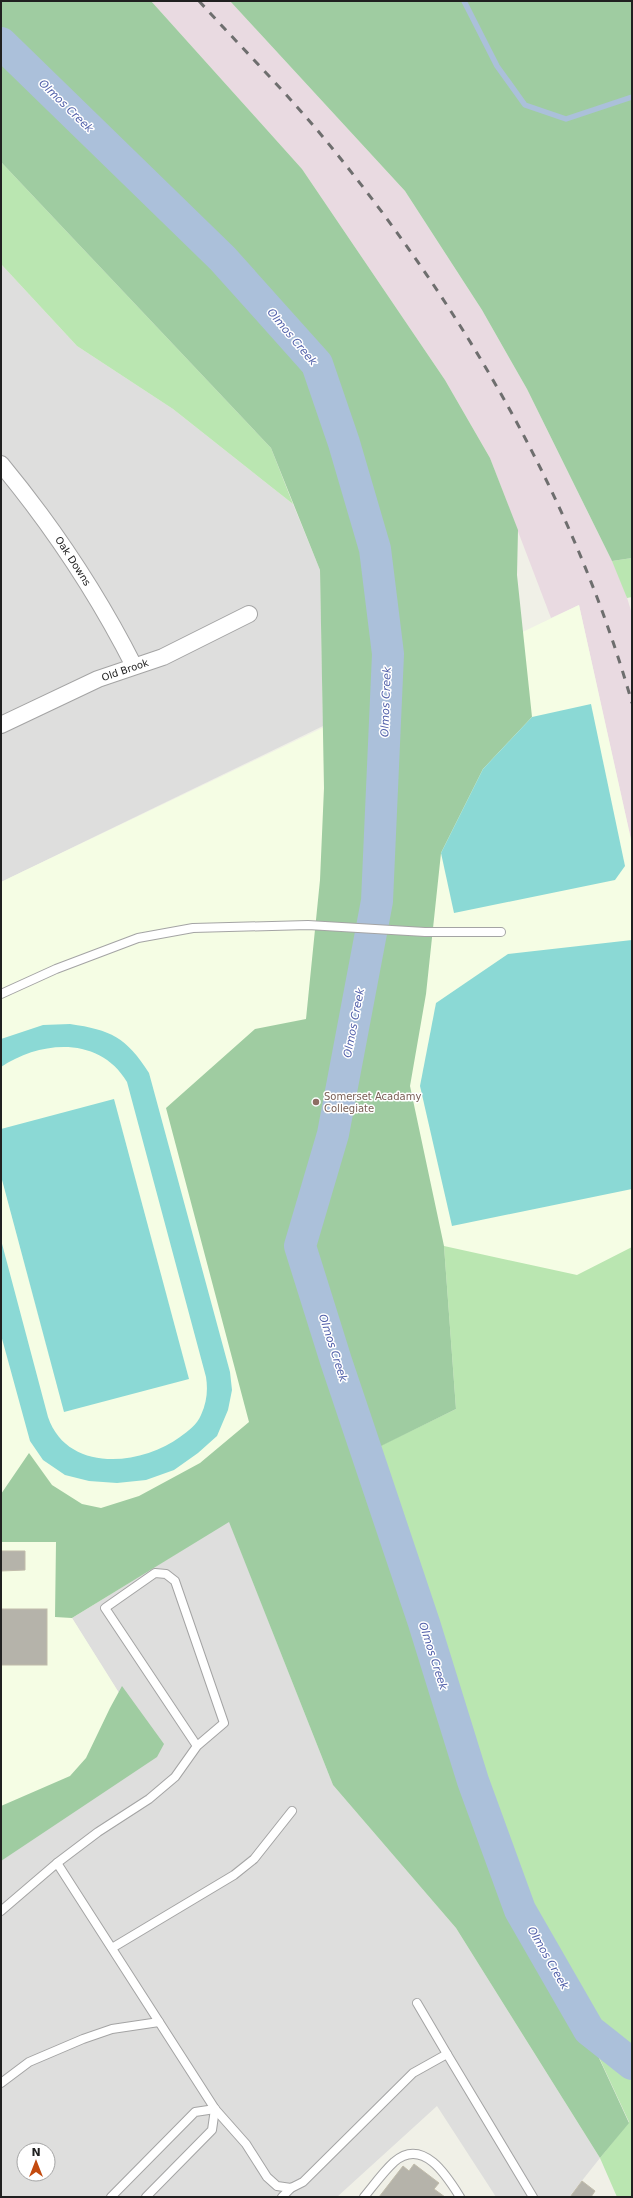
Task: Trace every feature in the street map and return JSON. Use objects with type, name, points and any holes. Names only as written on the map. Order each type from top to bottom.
[{"type":"street","name":"Oak Downs","points":[[1,464],[38,509],[76,562],[116,631],[134,666]]},
{"type":"street","name":"Old Brook","points":[[1,725],[67,692],[134,666],[163,657],[249,614]]},
{"type":"lane","points":[[1,994],[56,969],[138,938],[193,928],[308,925],[425,932],[501,932]]},
{"type":"lane","points":[[1,1911],[57,1863],[98,1832],[149,1799],[175,1777],[197,1746],[224,1723],[175,1581],[166,1574],[155,1572],[105,1608],[197,1746]]},
{"type":"lane","points":[[112,1948],[234,1875],[254,1859],[292,1811]]},
{"type":"lane","points":[[57,1863],[215,2109],[246,2144],[267,2177],[277,2186],[291,2188]]},
{"type":"lane","points":[[417,2004],[533,2197]]},
{"type":"lane","points":[[1,2083],[29,2062],[83,2039],[112,2029],[159,2022]]},
{"type":"lane","points":[[282,2197],[291,2188],[304,2182],[413,2073],[447,2054]]},
{"type":"lane","points":[[111,2197],[195,2112],[215,2109]]},
{"type":"lane","points":[[146,2197],[212,2130],[215,2109]]},
{"type":"lane","points":[[364,2197],[394,2162],[410,2154],[425,2157],[434,2162],[443,2171],[460,2197]]},
{"type":"shaded area","points":[[151,1],[230,1],[405,191],[482,310],[527,389],[621,578],[632,614],[632,844],[579,605],[551,618],[490,458],[445,380],[302,169]]},
{"type":"shaded area","points":[[1,264],[77,346],[173,409],[293,504],[320,570],[323,726],[1,882]]},
{"type":"shaded area","name":"Somerset Acadamy Collegiate","points":[[579,605],[632,844],[632,1321],[229,1521],[72,1618],[146,1736],[1,1833],[1,882]]},
{"type":"shaded area","points":[[591,704],[625,866],[615,880],[454,913],[441,853],[483,769],[532,717]]},
{"type":"shaded area","points":[[632,940],[632,1189],[452,1226],[420,1086],[436,1003],[508,954]]},
{"type":"shaded area","points":[[70,1024],[96,1029],[116,1037],[133,1051],[149,1073],[230,1372],[232,1390],[228,1410],[217,1436],[198,1453],[174,1470],[146,1480],[117,1483],[89,1481],[65,1475],[43,1460],[30,1441],[1,1335],[1,1240],[48,1417],[58,1435],[71,1448],[88,1456],[106,1459],[126,1458],[146,1454],[164,1447],[192,1428],[199,1419],[205,1405],[207,1387],[206,1377],[127,1082],[115,1067],[102,1056],[86,1050],[69,1047],[34,1051],[1,1067],[1,1039],[43,1025]]},
{"type":"shaded area","points":[[114,1099],[189,1379],[64,1412],[1,1176],[1,1129]]},
{"type":"shaded area","points":[[229,1521],[333,1785],[456,1928],[600,2158],[569,2197],[496,2197],[437,2106],[337,2197],[1,2197],[1,1861],[146,1736],[72,1618]]},
{"type":"green space","points":[[1,1],[151,1],[302,169],[445,380],[490,458],[518,530],[517,575],[532,717],[483,769],[441,853],[426,994],[410,1086],[444,1246],[456,1409],[377,1448],[461,1713],[544,1939],[629,2123],[600,2158],[456,1928],[333,1785],[229,1522],[72,1618],[55,1617],[56,1542],[1,1542],[1,1494],[29,1453],[52,1485],[82,1504],[101,1508],[139,1496],[200,1463],[249,1422],[166,1108],[255,1029],[306,1019],[320,880],[324,788],[320,570],[271,448],[1,162]]},
{"type":"green space","points":[[230,1],[632,1],[632,558],[612,561],[527,389],[482,310],[405,191]]},
{"type":"green space","points":[[1,162],[271,448],[293,504],[173,409],[77,346],[1,264]]},
{"type":"green space","points":[[632,558],[632,597],[627,598],[612,561]]},
{"type":"green space","points":[[444,1246],[577,1275],[632,1247],[632,2197],[617,2197],[600,2158],[629,2122],[544,1939],[461,1713],[376,1448],[456,1409]]},
{"type":"green space","points":[[122,1686],[164,1744],[157,1757],[1,1861],[1,1806],[70,1776],[86,1758]]},
{"type":"building","points":[[1,1551],[25,1551],[25,1570],[1,1571]]},
{"type":"building","points":[[1,1609],[47,1609],[47,1665],[1,1665]]},
{"type":"building","points":[[414,2164],[439,2183],[434,2189],[445,2197],[379,2197],[403,2166],[409,2171]]},
{"type":"building","points":[[582,2181],[595,2191],[591,2197],[570,2197]]},
{"type":"waterway","points":[[464,1],[497,66],[525,105],[566,119],[632,97]]},
{"type":"waterway","name":"Olmos Creek","points":[[1,43],[223,259],[317,364],[344,443],[375,549],[388,654],[377,901],[333,1134],[300,1246],[336,1361],[424,1623],[473,1781],[520,1910],[589,2030],[632,2064]]},
{"type":"railway","points":[[199,1],[323,137],[373,200],[421,266],[465,334],[507,404],[544,476],[578,550],[607,626],[632,703]]},
{"type":"place","name":"Somerset Acadamy Collegiate","points":[[316,1102]]}]
